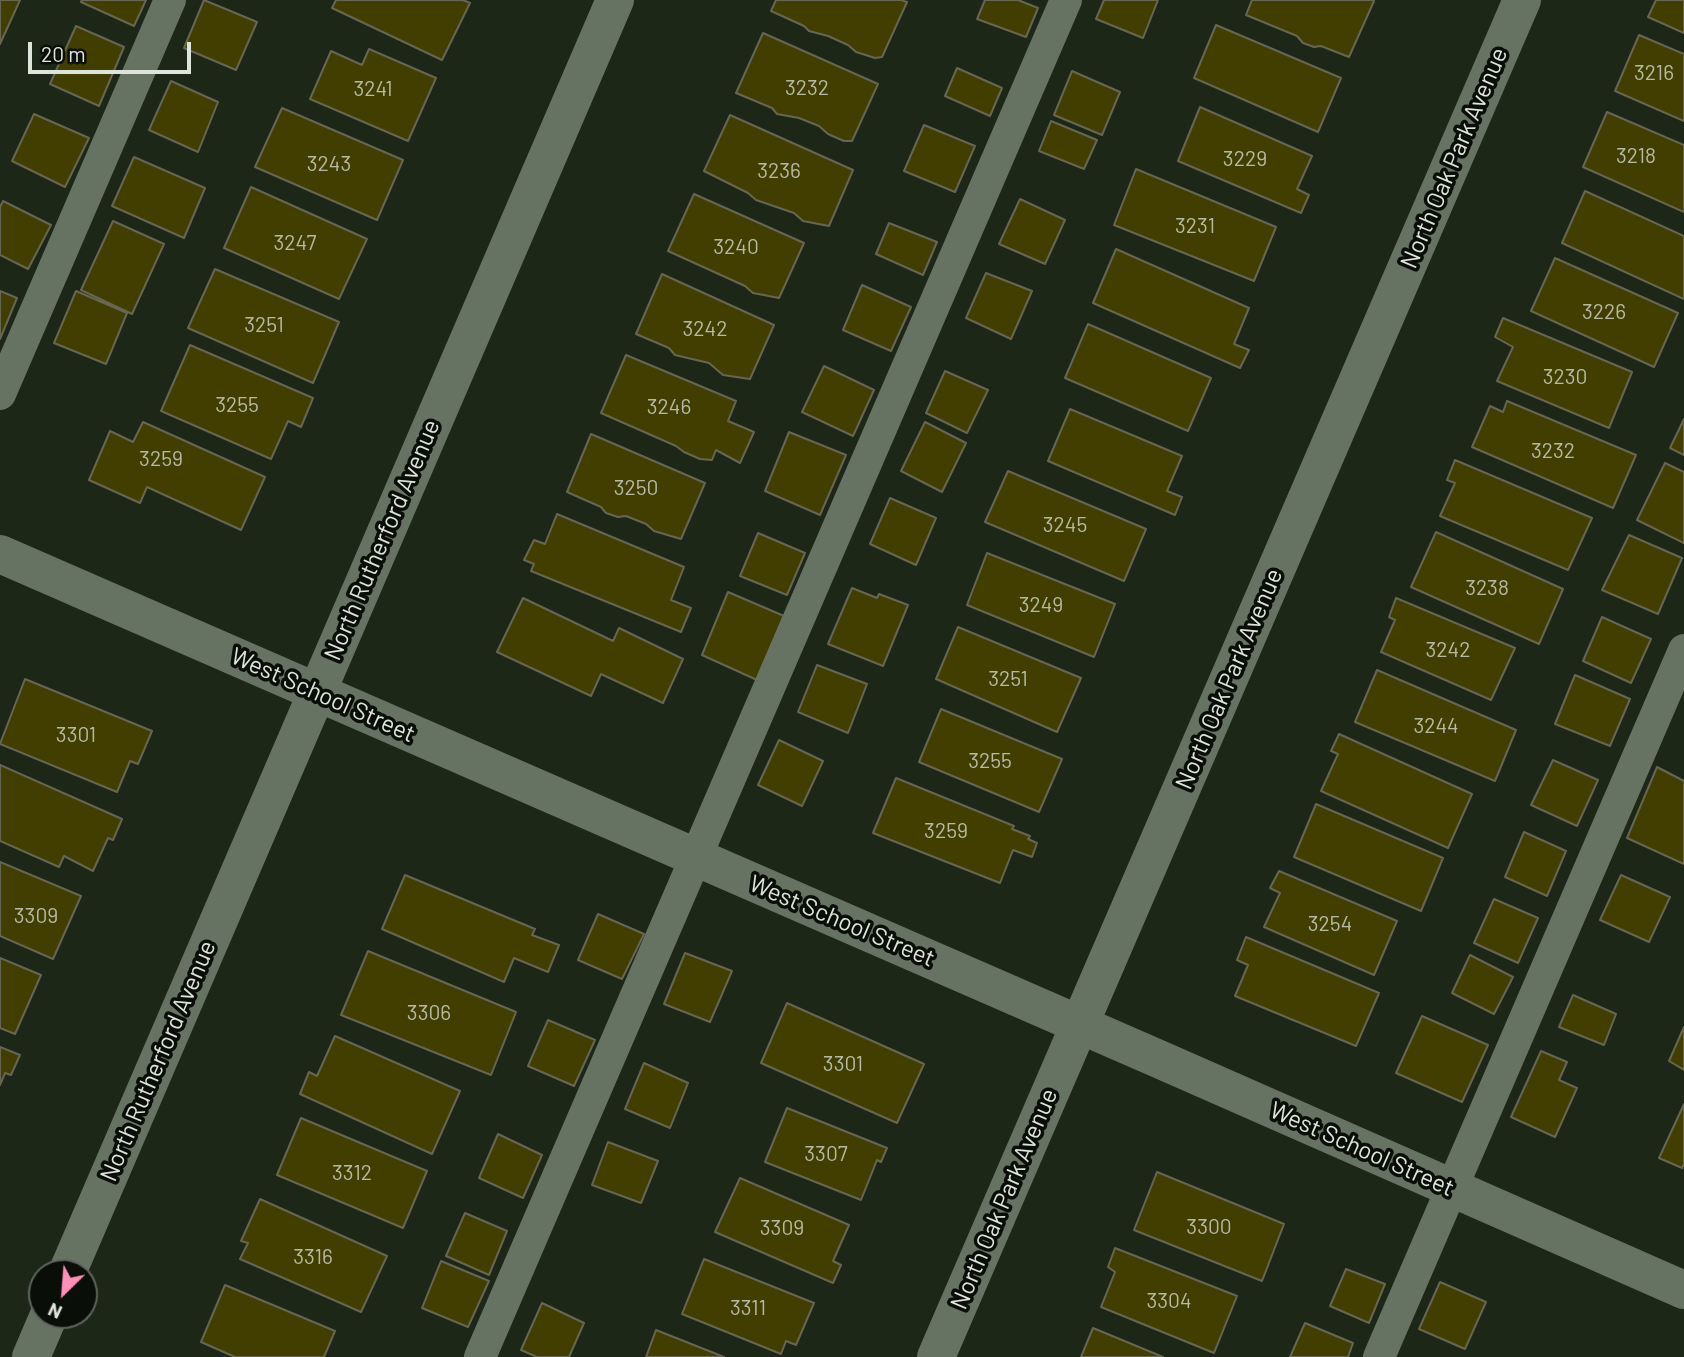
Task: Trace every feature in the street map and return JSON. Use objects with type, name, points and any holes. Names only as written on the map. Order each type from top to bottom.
[{"type":"street","name":"North Rutherford Avenue","points":[[73,1259],[615,0]]},
{"type":"street","name":"North Oak Park Avenue","points":[[936,1357],[1522,0]]},
{"type":"street","name":"West School Street","points":[[0,554],[1684,1290]]},
{"type":"street","points":[[31,1357],[43,1329]]},
{"type":"lane","points":[[0,394],[170,0]]},
{"type":"lane","points":[[480,1357],[1066,0]]},
{"type":"lane","points":[[1379,1357],[1684,650]]},
{"type":"building","points":[[0,0],[20,0],[0,44]]},
{"type":"building","points":[[146,0],[134,26],[81,2]]},
{"type":"building","points":[[204,0],[257,22],[236,70],[184,48]]},
{"type":"building","points":[[336,0],[463,0],[470,3],[442,60],[332,8]]},
{"type":"building","points":[[776,0],[907,2],[882,57],[875,58],[856,52],[848,45],[828,36],[809,31],[771,11]]},
{"type":"building","points":[[985,0],[1018,0],[1038,8],[1026,37],[977,19]]},
{"type":"building","points":[[1104,0],[1158,0],[1143,38],[1096,19]]},
{"type":"building","points":[[1252,0],[1374,1],[1349,57],[1321,46],[1314,47],[1303,43],[1297,36],[1246,15]]},
{"type":"building","points":[[1656,0],[1684,0],[1684,33],[1648,17]]},
{"type":"building","points":[[1216,25],[1341,78],[1318,132],[1194,78]]},
{"type":"building","points":[[76,26],[124,47],[99,106],[50,84]]},
{"type":"building","points":[[763,33],[878,84],[852,141],[844,141],[799,118],[777,114],[772,108],[736,93]]},
{"type":"building","points":[[1639,35],[1684,54],[1684,121],[1615,91]]},
{"type":"building","points":[[369,49],[436,78],[408,141],[310,99],[331,51],[362,65]]},
{"type":"building","points":[[957,68],[1002,88],[990,116],[945,96]]},
{"type":"building","points":[[1072,71],[1120,92],[1102,135],[1054,115]]},
{"type":"building","points":[[171,81],[218,102],[198,152],[149,130]]},
{"type":"building","points":[[1200,107],[1312,156],[1297,189],[1309,195],[1301,213],[1178,161]]},
{"type":"building","points":[[282,108],[403,160],[377,220],[255,167]]},
{"type":"building","points":[[1607,112],[1684,145],[1684,212],[1583,167]]},
{"type":"building","points":[[34,114],[89,138],[65,187],[12,161]]},
{"type":"building","points":[[730,115],[853,170],[829,226],[803,221],[794,213],[756,200],[748,193],[704,171]]},
{"type":"building","points":[[1051,121],[1097,140],[1084,169],[1039,151]]},
{"type":"building","points":[[924,125],[975,146],[955,192],[904,171]]},
{"type":"building","points":[[134,157],[205,188],[184,238],[112,206]]},
{"type":"building","points":[[1136,169],[1276,227],[1254,281],[1114,225]]},
{"type":"building","points":[[251,187],[367,239],[339,299],[224,248]]},
{"type":"building","points":[[1585,191],[1684,236],[1684,299],[1562,243]]},
{"type":"building","points":[[694,194],[804,243],[779,298],[753,293],[745,286],[668,251]]},
{"type":"building","points":[[1020,199],[1065,220],[1045,264],[999,244]]},
{"type":"building","points":[[3,201],[51,225],[28,269],[0,255],[0,207]]},
{"type":"building","points":[[113,221],[164,244],[132,314],[81,290]]},
{"type":"building","points":[[889,223],[937,242],[923,275],[876,254]]},
{"type":"building","points":[[1116,249],[1249,308],[1234,344],[1249,350],[1240,368],[1093,303]]},
{"type":"building","points":[[1555,258],[1678,313],[1654,367],[1531,311]]},
{"type":"building","points":[[215,269],[339,322],[313,383],[188,328]]},
{"type":"building","points":[[986,273],[1032,291],[1011,339],[966,318]]},
{"type":"building","points":[[662,274],[774,325],[750,379],[723,375],[709,363],[675,355],[669,348],[636,334]]},
{"type":"building","points":[[862,285],[911,307],[891,351],[843,330]]},
{"type":"building","points":[[0,291],[17,298],[0,339]]},
{"type":"building","points":[[76,291],[127,313],[106,364],[54,343]]},
{"type":"building","points":[[1503,318],[1632,372],[1609,428],[1497,381],[1513,347],[1495,337]]},
{"type":"building","points":[[1088,324],[1211,378],[1188,431],[1065,378]]},
{"type":"building","points":[[190,345],[313,398],[301,427],[288,421],[271,459],[161,411]]},
{"type":"building","points":[[626,355],[736,401],[728,421],[754,432],[740,463],[716,450],[712,460],[700,459],[601,413]]},
{"type":"building","points":[[824,366],[874,390],[853,436],[802,412]]},
{"type":"building","points":[[945,371],[988,390],[967,433],[926,413]]},
{"type":"building","points":[[1507,401],[1636,455],[1613,508],[1472,447],[1490,406],[1503,412]]},
{"type":"building","points":[[1070,409],[1182,456],[1167,491],[1182,497],[1175,515],[1048,461]]},
{"type":"building","points":[[1684,419],[1684,455],[1670,448]]},
{"type":"building","points":[[143,422],[265,477],[241,530],[147,487],[140,503],[89,480],[110,431],[133,442]]},
{"type":"building","points":[[925,422],[966,443],[942,492],[901,471]]},
{"type":"building","points":[[789,432],[846,455],[820,515],[765,491]]},
{"type":"building","points":[[591,434],[705,483],[681,539],[654,531],[646,524],[626,516],[618,517],[606,513],[601,507],[567,492]]},
{"type":"building","points":[[1455,460],[1592,518],[1568,570],[1440,516],[1455,483],[1447,480]]},
{"type":"building","points":[[1665,463],[1684,472],[1684,543],[1637,520]]},
{"type":"building","points":[[1008,471],[1146,529],[1124,581],[985,522]]},
{"type":"building","points":[[890,498],[936,518],[916,565],[870,544]]},
{"type":"building","points":[[557,514],[684,567],[671,600],[691,608],[681,632],[531,571],[534,564],[524,560],[534,540],[545,544]]},
{"type":"building","points":[[1436,532],[1563,589],[1539,644],[1411,587]]},
{"type":"building","points":[[758,533],[805,553],[787,595],[740,576]]},
{"type":"building","points":[[1629,535],[1682,558],[1658,614],[1602,590]]},
{"type":"building","points":[[987,553],[1115,604],[1094,657],[967,605]]},
{"type":"building","points":[[852,588],[877,598],[879,594],[908,605],[883,666],[828,644]]},
{"type":"building","points":[[728,592],[784,616],[757,680],[702,655]]},
{"type":"building","points":[[523,598],[613,641],[619,628],[683,659],[663,703],[601,674],[591,696],[497,652]]},
{"type":"building","points":[[1396,598],[1515,648],[1491,700],[1381,652],[1395,620],[1389,617]]},
{"type":"building","points":[[1602,617],[1651,639],[1631,683],[1583,661]]},
{"type":"building","points":[[958,627],[1081,678],[1057,732],[936,679]]},
{"type":"building","points":[[817,665],[867,684],[848,733],[798,712]]},
{"type":"building","points":[[1377,670],[1516,730],[1495,781],[1355,722]]},
{"type":"building","points":[[1575,675],[1630,699],[1610,746],[1555,724]]},
{"type":"building","points":[[25,679],[152,731],[138,764],[130,761],[117,792],[0,744]]},
{"type":"building","points":[[941,709],[1062,759],[1039,812],[919,762]]},
{"type":"building","points":[[1339,734],[1472,794],[1448,848],[1321,791],[1338,754],[1331,751]]},
{"type":"building","points":[[779,740],[823,761],[802,806],[758,785]]},
{"type":"building","points":[[1553,760],[1598,780],[1577,826],[1531,805]]},
{"type":"building","points":[[0,765],[122,819],[113,840],[108,838],[93,871],[64,856],[59,867],[0,841]]},
{"type":"building","points":[[1657,767],[1684,781],[1684,864],[1627,838]]},
{"type":"building","points":[[896,778],[1014,826],[1012,829],[1030,836],[1028,839],[1037,843],[1032,857],[1013,850],[1000,883],[873,833]]},
{"type":"building","points":[[1316,804],[1443,858],[1421,911],[1294,857]]},
{"type":"building","points":[[1524,832],[1566,851],[1547,896],[1505,877]]},
{"type":"building","points":[[0,862],[81,896],[53,959],[0,936]]},
{"type":"building","points":[[1279,871],[1397,921],[1374,975],[1264,927],[1280,893],[1270,888]]},
{"type":"building","points":[[405,875],[535,929],[532,935],[559,945],[548,972],[514,958],[504,982],[382,929]]},
{"type":"building","points":[[1621,875],[1670,897],[1649,942],[1600,920]]},
{"type":"building","points":[[1494,899],[1538,918],[1518,963],[1474,943]]},
{"type":"building","points":[[598,914],[644,934],[622,979],[578,960]]},
{"type":"building","points":[[1246,937],[1379,993],[1356,1046],[1235,996],[1248,965],[1237,960]]},
{"type":"building","points":[[368,951],[516,1012],[491,1075],[341,1015]]},
{"type":"building","points":[[685,953],[732,971],[710,1022],[664,1004]]},
{"type":"building","points":[[1470,955],[1513,977],[1494,1014],[1452,993]]},
{"type":"building","points":[[0,958],[41,975],[15,1034],[0,1028]]},
{"type":"building","points":[[1573,995],[1616,1014],[1604,1045],[1559,1027]]},
{"type":"building","points":[[787,1003],[924,1064],[897,1123],[761,1063]]},
{"type":"building","points":[[1422,1016],[1488,1045],[1462,1102],[1396,1073]]},
{"type":"building","points":[[548,1020],[595,1040],[574,1086],[528,1066]]},
{"type":"building","points":[[1684,1027],[1684,1070],[1669,1061]]},
{"type":"building","points":[[335,1036],[460,1091],[432,1154],[300,1094],[309,1072],[317,1076]]},
{"type":"building","points":[[0,1047],[20,1055],[11,1075],[5,1073],[0,1085]]},
{"type":"building","points":[[1541,1051],[1567,1062],[1559,1080],[1577,1088],[1555,1137],[1511,1117]]},
{"type":"building","points":[[644,1063],[688,1083],[670,1128],[625,1109]]},
{"type":"building","points":[[1684,1104],[1684,1164],[1682,1168],[1659,1158]]},
{"type":"building","points":[[787,1108],[887,1148],[881,1162],[877,1160],[861,1200],[765,1162]]},
{"type":"building","points":[[301,1118],[427,1171],[403,1228],[277,1175]]},
{"type":"building","points":[[498,1134],[542,1155],[523,1198],[479,1178]]},
{"type":"building","points":[[608,1142],[658,1161],[641,1203],[592,1185]]},
{"type":"building","points":[[1157,1172],[1284,1224],[1262,1281],[1134,1230]]},
{"type":"building","points":[[740,1178],[849,1225],[833,1261],[841,1265],[833,1283],[715,1232]]},
{"type":"building","points":[[260,1199],[387,1256],[361,1312],[240,1259],[248,1243],[241,1241]]},
{"type":"building","points":[[465,1213],[507,1231],[489,1275],[446,1256]]},
{"type":"building","points":[[1115,1248],[1237,1296],[1214,1353],[1101,1307],[1115,1272],[1108,1267]]},
{"type":"building","points":[[704,1259],[814,1303],[796,1345],[786,1341],[781,1354],[682,1314]]},
{"type":"building","points":[[441,1261],[489,1281],[468,1327],[422,1308]]},
{"type":"building","points":[[1346,1269],[1385,1284],[1369,1323],[1330,1306]]},
{"type":"building","points":[[1440,1282],[1486,1302],[1465,1349],[1419,1329]]},
{"type":"building","points":[[225,1285],[335,1331],[324,1357],[235,1357],[201,1342]]},
{"type":"building","points":[[542,1303],[584,1323],[569,1357],[537,1357],[521,1350]]},
{"type":"building","points":[[1305,1323],[1353,1343],[1348,1357],[1290,1357]]},
{"type":"building","points":[[1093,1328],[1163,1357],[1081,1357]]},
{"type":"building","points":[[656,1330],[724,1357],[646,1357]]}]
